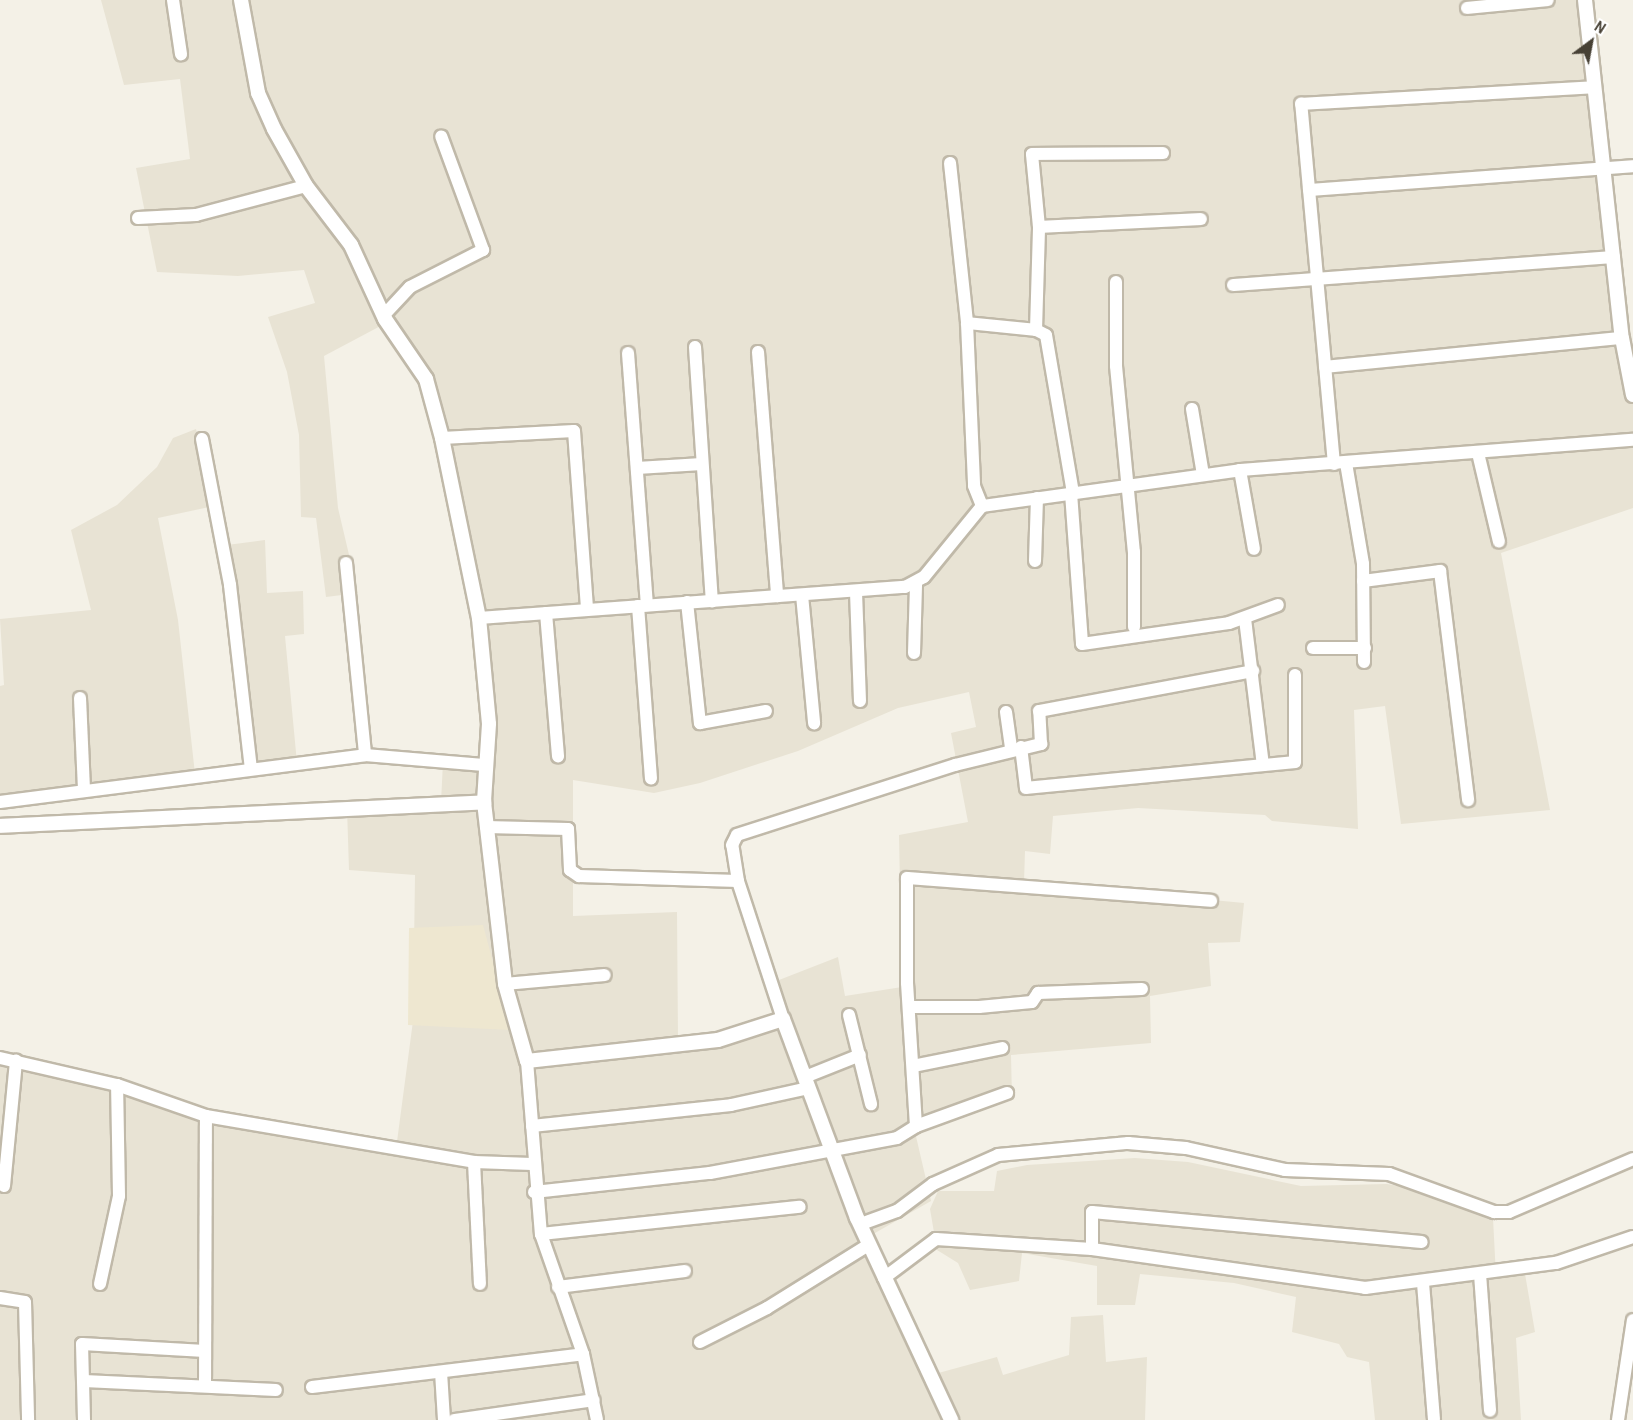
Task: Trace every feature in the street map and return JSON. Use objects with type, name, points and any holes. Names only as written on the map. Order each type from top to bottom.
[{"type":"street","points":[[173,0],[181,54]]},
{"type":"street","points":[[241,0],[258,93],[306,186],[351,245],[384,315],[426,380],[442,438],[479,618],[489,724],[484,765],[486,827],[505,984],[527,1061],[534,1192],[541,1234],[582,1354],[597,1420]]},
{"type":"street","points":[[1467,8],[1548,0]]},
{"type":"street","points":[[1585,0],[1592,87],[1604,169],[1622,338],[1633,395]]},
{"type":"street","points":[[1364,662],[1362,581],[1325,367],[1301,104],[1592,87]]},
{"type":"street","points":[[384,315],[410,287],[483,250],[441,136]]},
{"type":"street","points":[[1036,330],[1039,227],[1032,154],[1163,153]]},
{"type":"street","points":[[950,163],[967,323],[974,486],[982,506]]},
{"type":"street","points":[[1309,190],[1633,166]]},
{"type":"street","points":[[138,218],[196,214],[306,186]]},
{"type":"street","points":[[1039,227],[1201,219]]},
{"type":"street","points":[[1233,285],[1614,257]]},
{"type":"street","points":[[1116,282],[1116,366],[1127,486],[1134,627]]},
{"type":"street","points":[[967,323],[1036,330],[1046,335],[1072,493],[1082,644],[1245,618],[1278,605]]},
{"type":"street","points":[[1325,367],[1622,338]]},
{"type":"street","points":[[695,346],[712,601]]},
{"type":"street","points":[[758,352],[777,596]]},
{"type":"street","points":[[628,353],[637,468],[651,779]]},
{"type":"street","points":[[1192,409],[1203,475]]},
{"type":"street","points":[[442,438],[574,431],[587,609]]},
{"type":"street","points":[[202,439],[230,585],[251,768]]},
{"type":"street","points":[[914,653],[916,584],[982,506],[1240,470],[1633,440]]},
{"type":"street","points":[[1478,453],[1499,542]]},
{"type":"street","points":[[637,468],[702,464]]},
{"type":"street","points":[[1240,470],[1254,549]]},
{"type":"street","points":[[1035,561],[1037,498]]},
{"type":"street","points":[[346,563],[365,755]]},
{"type":"street","points":[[1362,581],[1440,571],[1468,800]]},
{"type":"street","points":[[479,618],[856,592],[916,584]]},
{"type":"street","points":[[856,592],[860,701]]},
{"type":"street","points":[[802,595],[813,723]]},
{"type":"street","points":[[687,603],[700,723],[766,711]]},
{"type":"street","points":[[546,613],[558,757]]},
{"type":"street","points":[[1245,618],[1263,765]]},
{"type":"street","points":[[1313,648],[1365,648]]},
{"type":"street","points":[[951,1420],[884,1278],[831,1147],[783,1019],[738,881],[732,845],[737,835],[1016,748],[1041,744],[1040,711],[1253,671]]},
{"type":"street","points":[[1006,712],[1026,788],[1263,765],[1298,760],[1294,675]]},
{"type":"street","points":[[80,698],[84,790]]},
{"type":"street","points":[[0,802],[365,755],[484,765]]},
{"type":"street","points":[[0,826],[484,802]]},
{"type":"street","points":[[486,827],[568,829],[570,870],[579,876],[738,881]]},
{"type":"street","points":[[916,1126],[909,1006],[907,878],[1211,901]]},
{"type":"street","points":[[505,984],[605,975]]},
{"type":"street","points":[[909,1006],[979,1007],[1032,1002],[1038,993],[1142,989]]},
{"type":"street","points":[[849,1015],[871,1104]]},
{"type":"street","points":[[527,1061],[718,1040],[783,1019]]},
{"type":"street","points":[[913,1066],[1002,1048]]},
{"type":"street","points":[[532,1126],[731,1105],[807,1083],[860,1055]]},
{"type":"street","points":[[0,1058],[117,1085],[206,1116],[474,1162],[532,1164]]},
{"type":"street","points":[[4,1186],[16,1061]]},
{"type":"street","points":[[100,1284],[119,1196],[117,1085]]},
{"type":"street","points":[[534,1192],[710,1173],[831,1147],[897,1138],[916,1126],[1006,1093]]},
{"type":"street","points":[[205,1386],[206,1116]]},
{"type":"street","points":[[861,1224],[897,1211],[933,1184],[998,1155],[1117,1144],[1186,1148],[1285,1170],[1389,1174],[1494,1212],[1509,1212],[1633,1159]]},
{"type":"street","points":[[474,1162],[480,1284]]},
{"type":"street","points":[[541,1234],[800,1207]]},
{"type":"street","points":[[1092,1249],[1092,1212],[1422,1242]]},
{"type":"street","points":[[884,1278],[936,1239],[1092,1249],[1365,1288],[1423,1283],[1556,1263],[1633,1237]]},
{"type":"street","points":[[700,1342],[767,1308],[870,1244]]},
{"type":"street","points":[[558,1287],[685,1271]]},
{"type":"street","points":[[1480,1274],[1490,1411]]},
{"type":"street","points":[[1423,1283],[1434,1420]]},
{"type":"street","points":[[0,1298],[25,1302],[28,1420]]},
{"type":"street","points":[[1618,1420],[1633,1320]]},
{"type":"street","points":[[84,1420],[82,1344],[205,1351]]},
{"type":"street","points":[[312,1387],[582,1354]]},
{"type":"street","points":[[441,1372],[444,1420]]},
{"type":"street","points":[[84,1381],[276,1390]]},
{"type":"street","points":[[454,1420],[594,1400]]},
{"type":"shaded area","points":[[101,0],[1585,0],[1633,395],[1633,508],[1501,553],[1550,810],[1401,824],[1385,706],[1354,710],[1358,829],[1272,821],[1265,815],[1138,808],[1053,816],[1050,854],[1025,851],[1024,882],[1244,903],[1240,942],[1208,943],[1211,986],[1150,996],[1151,1043],[1011,1055],[1012,1098],[915,1132],[931,1201],[868,1237],[931,1375],[997,1357],[1003,1375],[1069,1355],[1071,1317],[1103,1315],[1106,1362],[1147,1357],[1145,1420],[0,1420],[0,1058],[206,1116],[396,1149],[413,1021],[415,875],[349,870],[347,808],[441,802],[443,762],[484,765],[479,618],[426,379],[388,322],[324,356],[338,508],[358,593],[326,597],[316,518],[301,517],[299,435],[287,372],[268,317],[315,303],[304,270],[238,276],[157,272],[136,168],[190,159],[180,79],[124,85]],"holes":[[[969,692],[976,727],[951,733],[968,822],[899,835],[902,987],[845,996],[838,957],[779,980],[790,1015],[718,1036],[678,1038],[677,912],[573,916],[573,780],[654,793],[700,783],[798,751],[898,708]]]},
{"type":"shaded area","points":[[196,429],[214,506],[158,518],[178,620],[195,774],[0,802],[0,686],[4,685],[0,619],[91,610],[71,530],[117,505],[157,467],[173,438]]},
{"type":"shaded area","points":[[265,540],[267,593],[303,591],[304,634],[285,636],[297,763],[251,768],[231,595],[238,594],[227,545]]},
{"type":"shaded area","points":[[483,925],[511,1030],[408,1025],[409,928]]},
{"type":"shaded area","points":[[1135,1158],[1188,1162],[1301,1186],[1387,1184],[1417,1189],[1493,1218],[1496,1276],[1525,1274],[1535,1332],[1516,1338],[1521,1420],[1375,1420],[1369,1362],[1347,1357],[1339,1344],[1292,1332],[1296,1297],[1234,1283],[1140,1274],[1135,1305],[1097,1305],[1097,1266],[1022,1253],[1019,1281],[970,1290],[958,1263],[937,1250],[930,1209],[938,1191],[994,1191],[997,1171],[1027,1165]]}]
